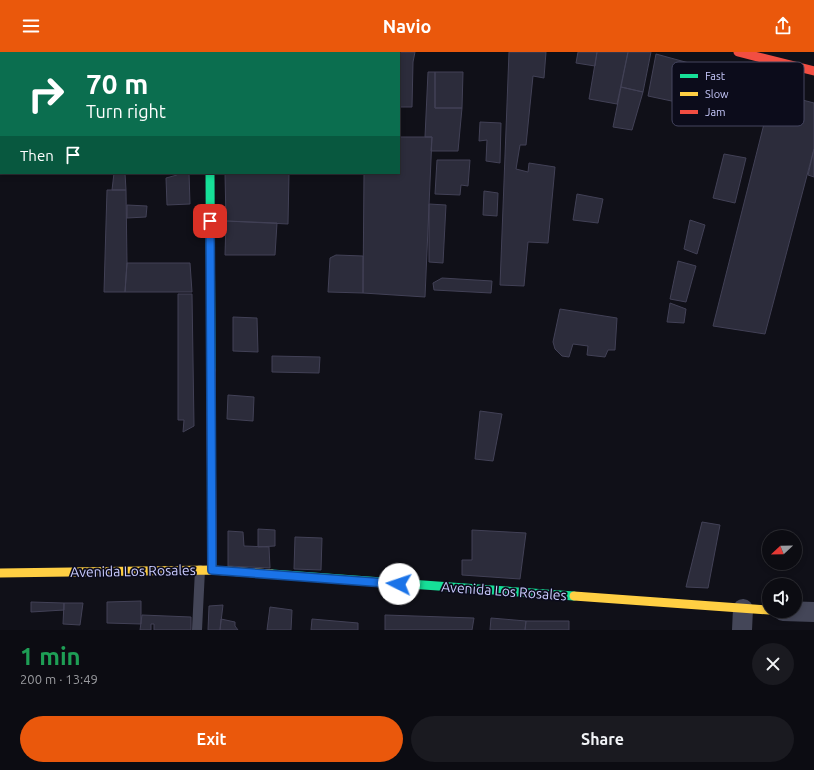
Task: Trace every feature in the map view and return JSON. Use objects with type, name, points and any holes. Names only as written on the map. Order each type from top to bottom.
[{"type":"street","points":[[738,52],[778,62]]},
{"type":"street","points":[[804,68],[814,71]]},
{"type":"street","points":[[210,174],[212,570]]},
{"type":"street","name":"Avenida Los Rosales","points":[[0,573],[212,570],[762,610]]},
{"type":"street","points":[[742,630],[743,609]]},
{"type":"street","points":[[802,612],[814,612]]},
{"type":"lane","points":[[197,630],[200,570]]},
{"type":"building","points":[[400,52],[415,52],[413,62],[412,107],[400,107]]},
{"type":"building","points":[[509,52],[546,52],[544,78],[533,76],[526,145],[520,145],[516,169],[528,172],[529,163],[555,167],[548,243],[528,242],[524,286],[500,285]]},
{"type":"building","points":[[578,52],[597,52],[595,66],[576,63]]},
{"type":"building","points":[[597,52],[628,52],[617,104],[589,99]]},
{"type":"building","points":[[628,52],[651,52],[643,92],[621,87]]},
{"type":"building","points":[[656,54],[685,62],[672,62],[672,101],[648,96]]},
{"type":"building","points":[[428,72],[435,72],[435,108],[462,108],[458,151],[431,151],[432,137],[425,137]]},
{"type":"building","points":[[435,72],[463,72],[462,108],[435,108]]},
{"type":"building","points":[[621,87],[643,92],[632,130],[613,127]]},
{"type":"building","points":[[804,100],[814,103],[814,149],[765,334],[713,326],[763,126],[804,126]]},
{"type":"building","points":[[480,122],[501,123],[500,163],[486,161],[487,140],[479,141]]},
{"type":"building","points":[[400,137],[432,137],[425,297],[363,293],[364,174],[400,174]]},
{"type":"building","points":[[814,149],[814,177],[808,175]]},
{"type":"building","points":[[724,154],[746,158],[735,203],[713,198]]},
{"type":"building","points":[[437,160],[470,160],[468,186],[461,185],[460,195],[435,194]]},
{"type":"building","points":[[114,174],[125,174],[126,190],[112,190]]},
{"type":"building","points":[[189,174],[190,204],[167,205],[166,178]]},
{"type":"building","points":[[225,174],[289,174],[288,224],[226,221]]},
{"type":"building","points":[[107,190],[126,190],[127,263],[125,292],[104,292]]},
{"type":"building","points":[[484,191],[498,193],[497,216],[483,215]]},
{"type":"building","points":[[577,194],[603,199],[598,223],[573,220]]},
{"type":"building","points":[[429,204],[446,205],[443,263],[429,262]]},
{"type":"building","points":[[127,205],[147,206],[146,217],[127,218]]},
{"type":"building","points":[[690,220],[705,225],[697,254],[684,249]]},
{"type":"building","points":[[226,221],[277,223],[275,255],[225,255]]},
{"type":"building","points":[[336,255],[363,256],[363,293],[328,292],[330,258]]},
{"type":"building","points":[[678,261],[696,266],[686,302],[670,299]]},
{"type":"building","points":[[127,263],[190,263],[192,292],[125,292]]},
{"type":"building","points":[[442,278],[492,281],[491,293],[434,290],[433,283]]},
{"type":"building","points":[[178,294],[192,294],[194,426],[183,432],[184,420],[178,420]]},
{"type":"building","points":[[670,303],[686,309],[684,323],[667,322]]},
{"type":"building","points":[[560,309],[617,318],[615,350],[608,350],[605,357],[587,355],[588,346],[573,344],[569,357],[562,356],[555,349],[553,342]]},
{"type":"building","points":[[233,317],[257,318],[258,352],[233,351]]},
{"type":"building","points":[[272,356],[320,357],[319,373],[272,372]]},
{"type":"building","points":[[228,395],[254,397],[253,421],[227,419]]},
{"type":"building","points":[[480,411],[502,414],[493,461],[475,459]]},
{"type":"building","points":[[702,522],[720,525],[708,588],[686,587]]},
{"type":"building","points":[[258,529],[275,530],[275,546],[258,547]]},
{"type":"building","points":[[472,530],[526,533],[520,579],[462,575],[462,560],[472,560]]},
{"type":"building","points":[[228,531],[243,532],[244,546],[269,547],[270,568],[228,566]]},
{"type":"building","points":[[295,537],[322,538],[321,570],[294,569]]},
{"type":"building","points":[[141,601],[141,624],[107,623],[107,602]]},
{"type":"building","points":[[31,602],[64,603],[64,610],[31,612]]},
{"type":"building","points":[[64,603],[83,603],[80,625],[63,624]]},
{"type":"building","points":[[223,605],[220,630],[208,630],[209,606]]},
{"type":"building","points":[[270,607],[292,610],[291,630],[267,630]]},
{"type":"building","points":[[142,615],[191,617],[191,630],[154,630],[154,624],[151,624],[151,630],[140,630]]},
{"type":"building","points":[[385,615],[474,618],[472,630],[385,630]]},
{"type":"building","points":[[491,618],[526,621],[525,630],[490,630]]},
{"type":"building","points":[[221,619],[235,622],[235,626],[238,630],[220,630]]},
{"type":"building","points":[[312,619],[358,623],[358,630],[311,630]]},
{"type":"building","points":[[526,621],[569,621],[569,630],[525,630]]},
{"type":"traffic: fast","points":[[210,174],[211,370]]},
{"type":"traffic: fast","points":[[272,574],[574,596]]},
{"type":"traffic: slow","points":[[0,573],[212,570],[272,574]]},
{"type":"traffic: slow","points":[[574,596],[762,609]]},
{"type":"traffic: jam","points":[[738,52],[778,62]]},
{"type":"traffic: jam","points":[[804,68],[814,71]]},
{"type":"traffic: jam","points":[[211,370],[212,570]]},
{"type":"route","points":[[210,221],[212,570],[399,584]]}]
